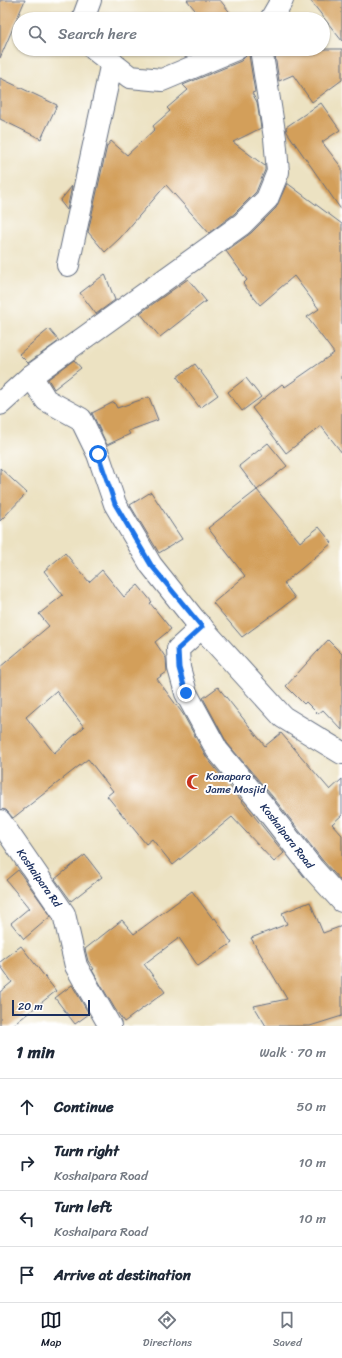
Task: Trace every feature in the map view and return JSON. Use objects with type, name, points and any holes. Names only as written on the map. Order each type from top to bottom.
[{"type":"street","points":[[86,12],[90,0]]},
{"type":"street","points":[[275,12],[282,0]]},
{"type":"street","points":[[104,56],[130,76],[162,80],[219,56]]},
{"type":"street","points":[[0,404],[31,376],[242,224],[267,199],[278,172],[275,138],[262,56]]},
{"type":"street","points":[[68,265],[112,62]]},
{"type":"street","points":[[31,376],[46,400],[81,419],[98,454],[115,504],[151,565],[202,627],[283,717],[342,753]]},
{"type":"street","name":"Koshaipara Road","points":[[202,627],[178,649],[179,668],[186,693],[217,750],[313,869],[342,901]]},
{"type":"street","name":"Koshaipara Rd","points":[[0,821],[64,914],[76,966],[110,1026]]},
{"type":"building","points":[[0,0],[25,0],[20,12],[12,12],[12,30],[0,58]]},
{"type":"building","points":[[187,0],[220,0],[230,12],[196,12]]},
{"type":"building","points":[[310,0],[342,0],[342,41],[330,26],[330,12],[319,12]]},
{"type":"building","points":[[330,49],[342,49],[342,80],[312,102],[293,75],[279,81],[275,56],[330,56]]},
{"type":"building","points":[[246,56],[249,56],[255,92],[252,93],[257,102],[261,128],[233,142],[265,166],[265,170],[256,192],[234,214],[209,233],[166,185],[120,238],[105,252],[88,232],[107,146],[111,141],[127,155],[155,129],[153,126],[170,111],[167,108],[188,90],[183,85],[241,61]]},
{"type":"building","points":[[0,78],[57,105],[41,139],[0,119]]},
{"type":"building","points":[[321,103],[340,130],[322,142],[342,168],[342,211],[287,132],[286,127]]},
{"type":"building","points":[[287,183],[342,224],[342,453],[321,426],[286,453],[252,408],[282,384],[285,387],[334,353],[307,317],[319,309],[294,276],[260,305],[243,284],[247,280],[226,251],[251,233],[276,208]]},
{"type":"building","points":[[72,186],[67,210],[60,201]]},
{"type":"building","points":[[105,274],[115,300],[96,314],[80,293]]},
{"type":"building","points":[[188,279],[206,301],[160,337],[140,313]]},
{"type":"building","points":[[49,329],[59,341],[28,363],[19,354]]},
{"type":"building","points":[[74,360],[81,368],[54,389],[48,379]]},
{"type":"building","points":[[195,364],[218,395],[200,408],[177,377]]},
{"type":"building","points":[[246,378],[261,397],[242,411],[228,392]]},
{"type":"building","points":[[149,397],[158,420],[128,431],[130,434],[107,445],[92,413],[114,402],[117,408]]},
{"type":"building","points":[[268,443],[287,466],[257,490],[239,466]]},
{"type":"building","points":[[0,468],[27,493],[0,521]]},
{"type":"building","points":[[257,490],[300,542],[319,527],[332,543],[284,583],[295,598],[242,637],[213,603],[245,576],[208,528]]},
{"type":"building","points":[[151,492],[182,539],[159,553],[130,505]]},
{"type":"building","points":[[65,553],[89,582],[102,570],[124,597],[138,585],[152,602],[150,603],[171,629],[155,642],[166,658],[167,672],[157,679],[183,714],[207,758],[284,853],[274,862],[232,817],[173,865],[152,839],[146,844],[107,796],[113,791],[88,759],[13,818],[6,810],[0,809],[0,667],[49,626],[39,614],[63,595],[44,571]],"holes":[[[56,691],[84,727],[54,753],[26,717]]]},
{"type":"building","points":[[328,640],[342,654],[342,730],[323,710],[318,714],[306,702],[304,704],[286,686]]},
{"type":"building","points":[[218,687],[265,746],[281,733],[330,790],[342,779],[342,815],[332,824],[342,835],[342,882],[323,861],[272,796],[227,743],[203,698]]},
{"type":"building","points":[[85,855],[102,877],[71,901],[55,879]]},
{"type":"building","points":[[18,870],[51,916],[24,939],[11,923],[29,908],[6,880]]},
{"type":"building","points":[[192,891],[213,919],[215,918],[232,943],[198,966],[179,938],[144,964],[165,992],[124,1022],[92,970],[94,969],[88,961],[85,949],[122,920],[134,934]]},
{"type":"building","points":[[310,902],[323,933],[342,926],[342,1016],[310,1026],[266,1026],[254,1006],[287,999],[251,938],[287,924],[282,913]]},
{"type":"building","points":[[21,946],[56,991],[12,1026],[0,1026],[0,992],[12,982],[0,965],[0,962]]},
{"type":"building","points":[[72,985],[89,1014],[75,1024],[55,998]]},
{"type":"place","name":"Konapara Jame Mosjid","points":[[194,782]]},
{"type":"route","points":[[98,454],[115,504],[151,565],[202,627],[178,649],[179,668],[186,693]]}]
